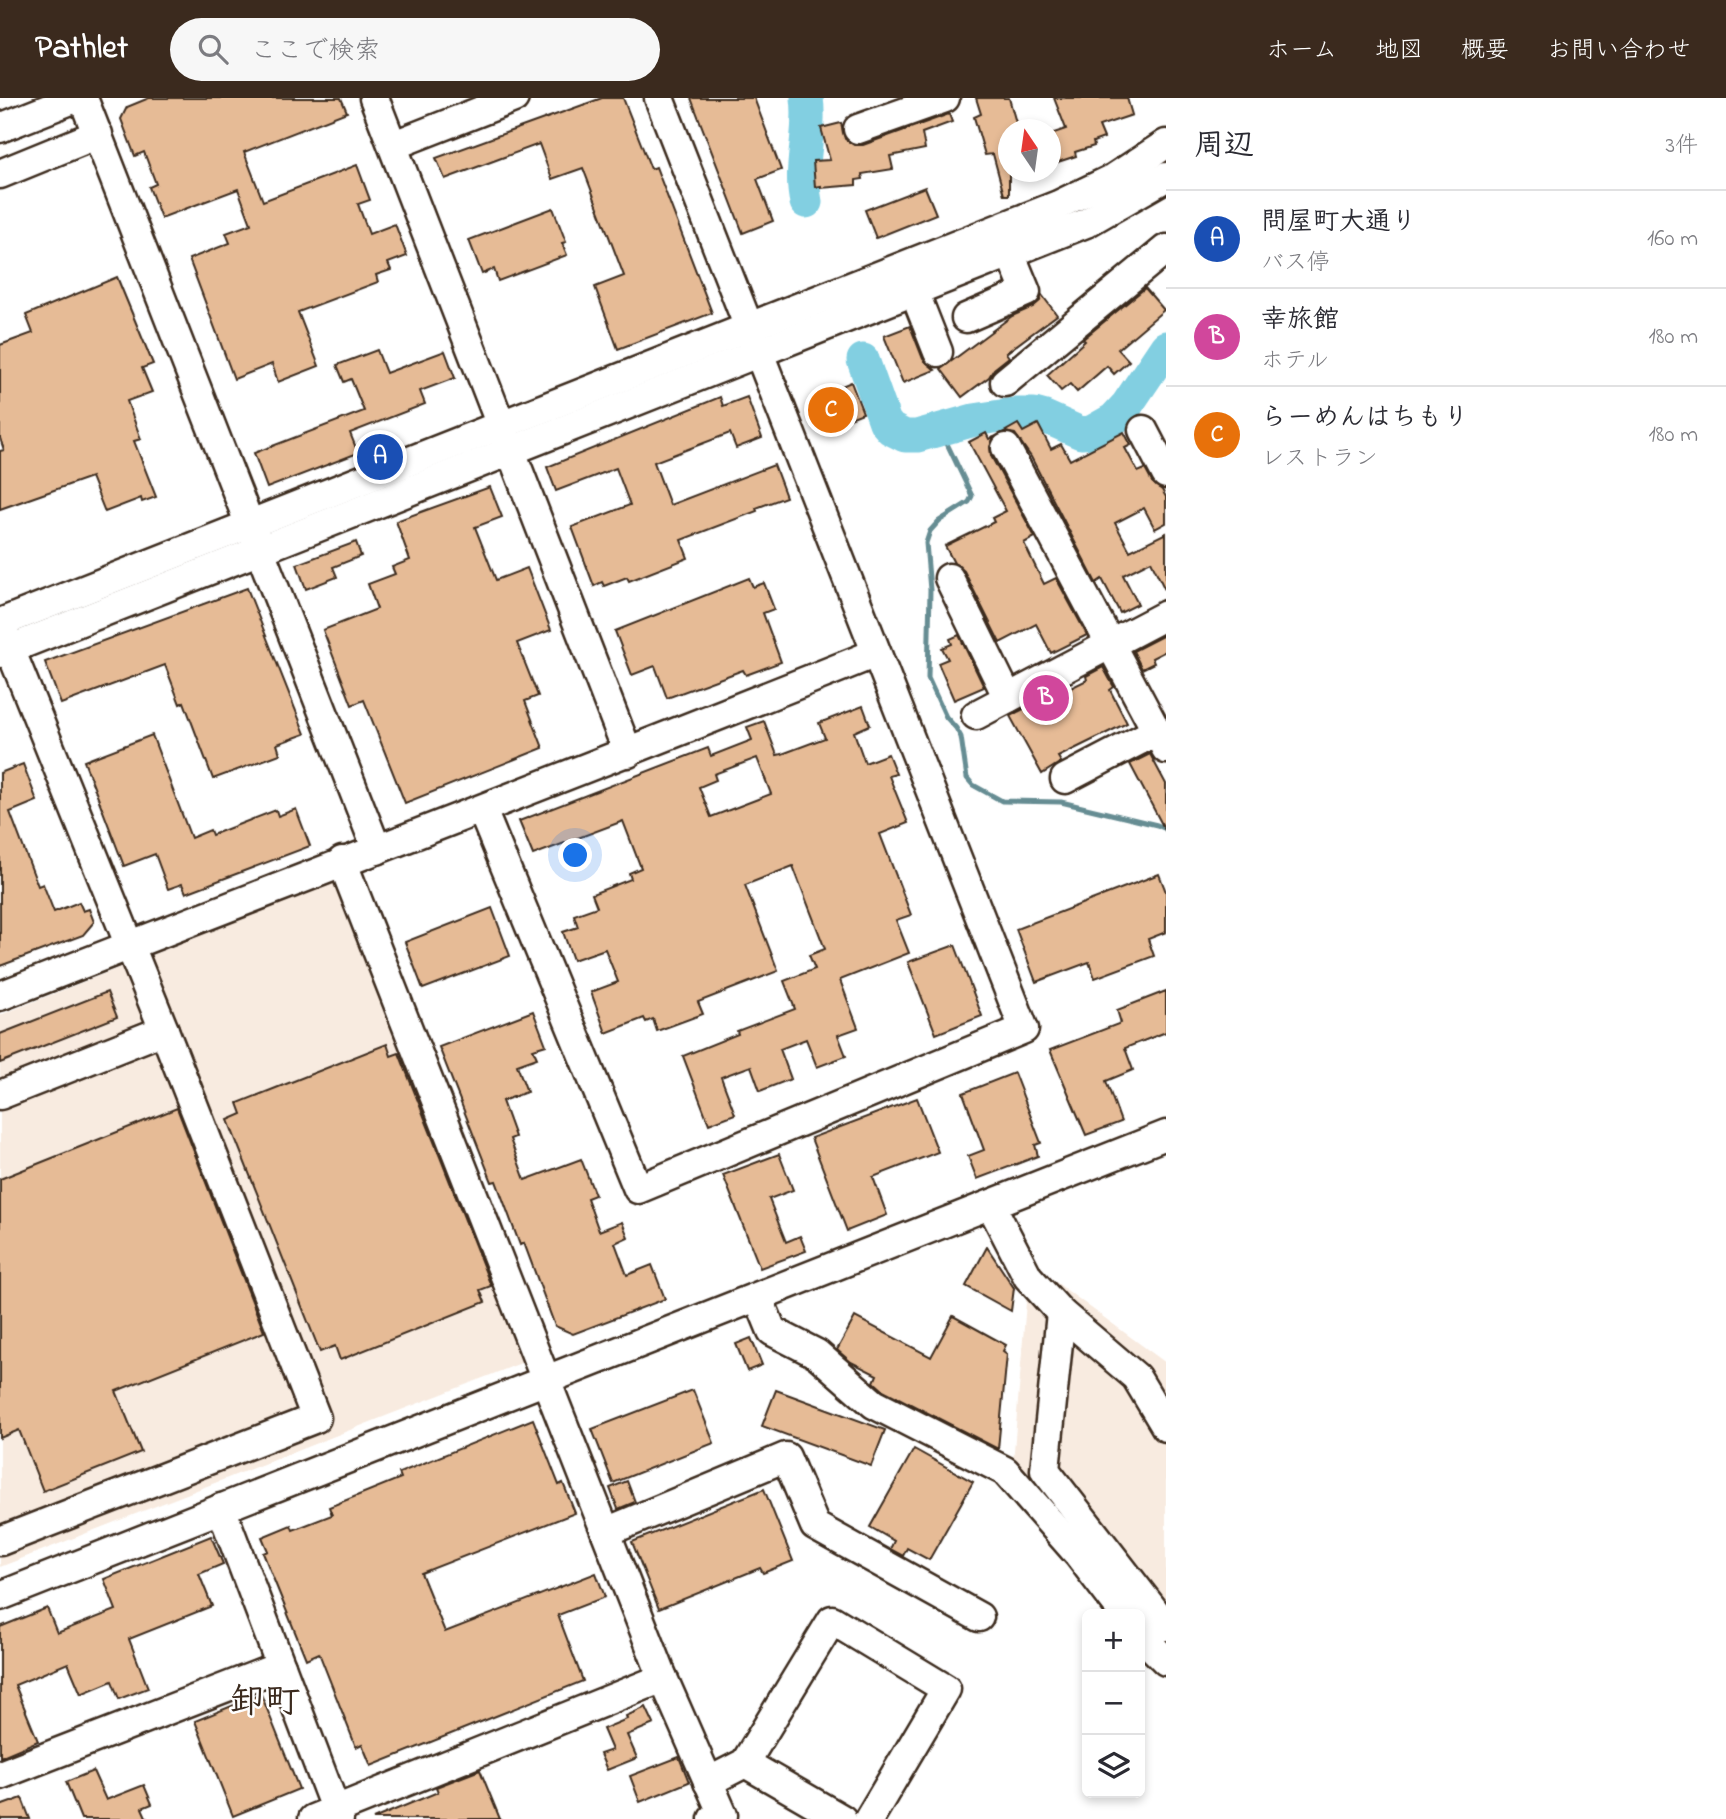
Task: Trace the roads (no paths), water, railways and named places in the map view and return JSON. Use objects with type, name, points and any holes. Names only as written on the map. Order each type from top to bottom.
[{"type":"street","points":[[0,128],[76,98]]},
{"type":"street","points":[[83,98],[377,850]]},
{"type":"street","points":[[374,98],[628,753]]},
{"type":"street","points":[[394,145],[514,98]]},
{"type":"street","points":[[482,810],[638,1189],[1024,1029],[659,98]]},
{"type":"street","points":[[858,129],[945,98]]},
{"type":"street","points":[[0,174],[97,134]]},
{"type":"street","points":[[0,1541],[316,1418],[131,945],[3,638],[256,538],[510,452],[1058,205],[1114,178],[1166,144]]},
{"type":"street","points":[[256,538],[500,425],[755,340],[914,291],[1086,223],[1166,177]]},
{"type":"street","points":[[1005,382],[1166,248]]},
{"type":"street","points":[[966,318],[1026,292],[1010,253]]},
{"type":"street","points":[[914,291],[938,352]]},
{"type":"street","points":[[1143,430],[1166,474]]},
{"type":"street","points":[[1006,448],[1161,740],[1065,779]]},
{"type":"street","points":[[949,578],[1008,698]]},
{"type":"street","points":[[976,716],[1166,615]]},
{"type":"street","points":[[0,996],[628,753],[876,653]]},
{"type":"street","points":[[342,862],[663,1678],[723,1815],[713,1819]]},
{"type":"street","points":[[0,1095],[164,1030]]},
{"type":"street","points":[[0,1596],[1166,1135]]},
{"type":"street","points":[[991,1205],[1028,1277],[1061,1313],[1136,1377],[1166,1427]]},
{"type":"street","points":[[758,1297],[772,1331],[817,1354],[874,1404],[1005,1471],[1078,1554],[1120,1609]]},
{"type":"street","points":[[1061,1313],[1045,1471],[1166,1626]]},
{"type":"street","points":[[606,1532],[786,1457],[816,1526],[979,1617]]},
{"type":"street","points":[[221,1508],[281,1666],[329,1816],[663,1678]]},
{"type":"street","points":[[708,1782],[745,1763],[832,1620],[946,1689],[869,1819]]},
{"type":"street","points":[[1145,1640],[1166,1661]]},
{"type":"street","points":[[0,1775],[281,1666]]},
{"type":"street","points":[[745,1763],[842,1819]]},
{"type":"waterway","points":[[806,202],[803,176],[808,124],[807,98]]},
{"type":"waterway","points":[[863,360],[885,422],[891,429],[905,436],[917,436],[974,420],[1014,414],[1045,417],[1081,433],[1091,432],[1114,419],[1127,405],[1166,347]]},
{"type":"waterway","points":[[940,429],[972,496],[969,502],[939,521],[930,531],[926,543],[930,590],[928,678],[946,717],[961,737],[967,778],[973,785],[1002,801],[1061,802],[1166,829]]},
{"type":"place","name":"らーめんはちもり","points":[[831,410]]},
{"type":"place","name":"問屋町大通り","points":[[380,457]]},
{"type":"place","name":"幸旅館","points":[[1046,698]]},
{"type":"district","name":"卸町","points":[[265,1700]]}]
